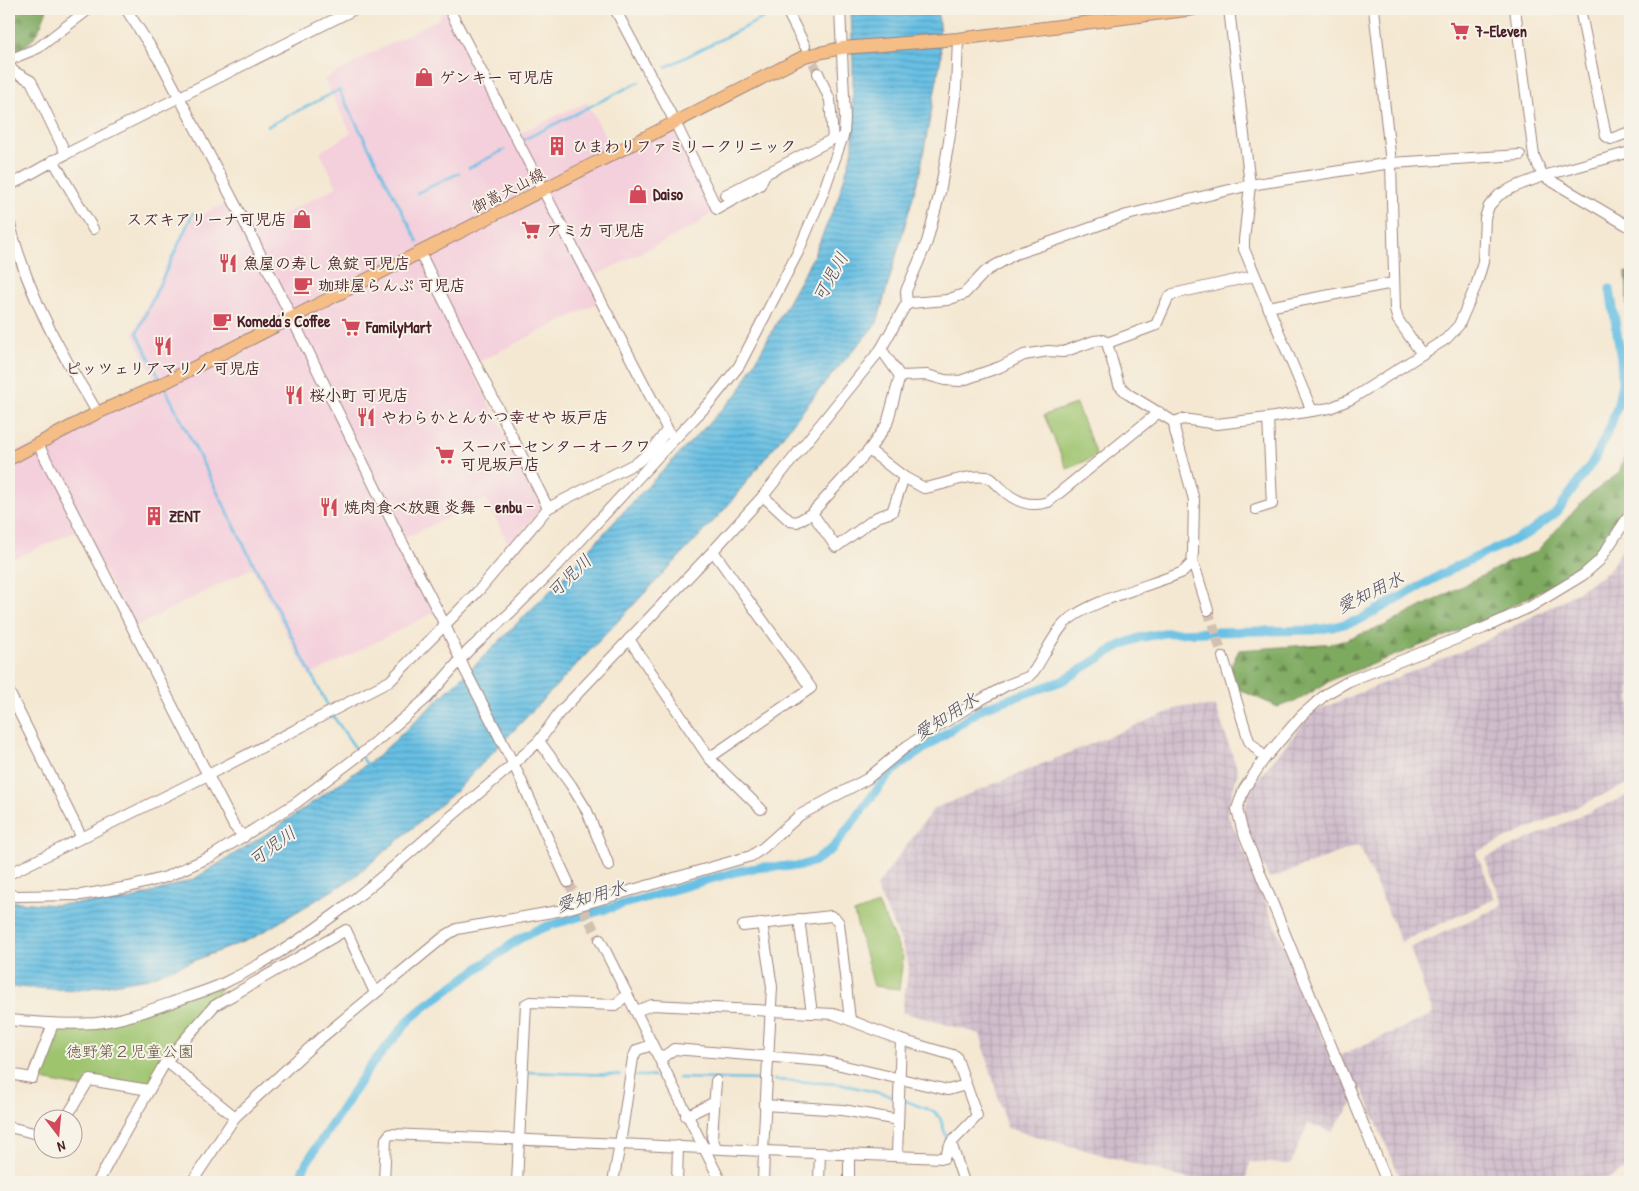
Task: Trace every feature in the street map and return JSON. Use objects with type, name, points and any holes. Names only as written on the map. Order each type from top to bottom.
[{"type":"main road","name":"御嵩犬山線","points":[[9,458],[97,413],[162,384],[805,56],[842,48],[958,39],[1194,9]]},
{"type":"street","points":[[9,60],[38,48],[89,9]]},
{"type":"street","points":[[126,9],[163,66],[249,231],[290,318],[514,765],[568,882]]},
{"type":"street","points":[[9,186],[53,160],[355,9]]},
{"type":"street","points":[[449,9],[667,430],[674,439]]},
{"type":"street","points":[[614,9],[675,122],[717,208],[760,185],[765,174]]},
{"type":"street","points":[[786,9],[805,46]]},
{"type":"street","points":[[9,894],[16,896],[81,895],[129,887],[174,873],[212,856],[244,837],[296,803],[359,755],[427,698],[463,665],[468,651],[556,567],[712,400],[739,366],[798,252],[820,202],[839,147],[844,124],[840,9]]},
{"type":"street","points":[[1228,9],[1250,185],[1244,249],[1312,411]]},
{"type":"street","points":[[1374,9],[1391,163],[1395,310],[1398,320],[1422,354]]},
{"type":"street","points":[[1515,9],[1534,156],[1543,176],[1630,226]]},
{"type":"street","points":[[1580,9],[1606,136],[1611,139],[1630,132]]},
{"type":"street","points":[[907,305],[906,290],[927,242],[941,183],[956,89],[958,39]]},
{"type":"street","points":[[9,65],[13,71],[31,81],[66,154]]},
{"type":"street","points":[[725,195],[834,139],[830,100],[818,73]]},
{"type":"street","points":[[833,131],[844,124]]},
{"type":"street","points":[[1174,422],[1183,419],[1218,424],[1268,418],[1330,408],[1351,399],[1446,339],[1459,325],[1477,283],[1483,262],[1485,218],[1489,206],[1500,195],[1514,187],[1543,176],[1630,152]]},
{"type":"street","points":[[9,1020],[53,1024],[97,1023],[150,1011],[221,985],[272,957],[338,913],[514,765],[539,740],[560,713],[713,551],[762,496],[881,349],[904,306],[910,303],[947,300],[964,294],[986,272],[1015,254],[1127,215],[1250,185],[1391,163],[1520,154]]},
{"type":"street","points":[[53,160],[92,229]]},
{"type":"street","points":[[9,221],[12,245],[41,314],[97,413]]},
{"type":"street","points":[[420,253],[548,508]]},
{"type":"street","points":[[1107,343],[1156,325],[1168,298],[1173,294],[1254,276]]},
{"type":"street","points":[[1268,306],[1393,283]]},
{"type":"street","points":[[900,376],[927,375],[960,382],[1000,367],[1024,355],[1063,352],[1103,340],[1107,343],[1119,385],[1128,394],[1174,422]]},
{"type":"street","points":[[881,349],[900,376]]},
{"type":"street","points":[[762,496],[790,521],[797,522],[812,512],[869,450],[887,424],[900,376]]},
{"type":"street","points":[[869,450],[904,477],[924,488],[970,477],[985,476],[990,478],[1007,496],[1025,504],[1037,506],[1048,502],[1159,412]]},
{"type":"street","points":[[1256,509],[1272,504],[1268,418]]},
{"type":"street","points":[[1174,422],[1175,432],[1194,500],[1195,524],[1192,563],[1208,610]]},
{"type":"street","points":[[9,874],[208,775],[390,681],[480,589],[548,508],[638,462],[654,448],[667,430]]},
{"type":"street","points":[[38,444],[234,826],[244,837]]},
{"type":"street","points":[[812,512],[836,547],[877,517],[892,512],[904,477]]},
{"type":"street","points":[[1387,1182],[1242,829],[1237,809],[1244,789],[1265,758],[1301,716],[1326,694],[1348,681],[1484,628],[1530,607],[1583,575],[1599,560],[1630,514]]},
{"type":"street","points":[[709,758],[811,688],[713,551]]},
{"type":"street","points":[[192,1182],[235,1117],[315,1043],[445,936],[457,929],[563,910],[751,856],[800,815],[867,779],[907,746],[972,705],[1028,677],[1034,671],[1063,625],[1072,617],[1090,607],[1183,572],[1192,563]]},
{"type":"street","points":[[629,639],[709,758],[761,809]]},
{"type":"street","points":[[1223,657],[1249,741],[1265,758]]},
{"type":"street","points":[[9,692],[82,838]]},
{"type":"street","points":[[539,740],[587,810],[608,866]]},
{"type":"street","points":[[744,926],[831,916],[836,919],[850,1020]]},
{"type":"street","points":[[799,919],[812,1013]]},
{"type":"street","points":[[762,923],[772,987],[764,1105],[763,1182]]},
{"type":"street","points":[[98,1182],[166,1061],[214,1006],[346,930],[375,993]]},
{"type":"street","points":[[600,940],[626,995],[658,1055],[686,1116],[721,1182]]},
{"type":"street","points":[[517,1182],[526,1004],[530,1002],[616,1005],[626,995]]},
{"type":"street","points":[[384,1182],[386,1139],[390,1134],[944,1158],[951,1143],[977,1116],[956,1056],[901,1040],[834,1014],[652,1005],[636,1011]]},
{"type":"street","points":[[9,1074],[32,1078],[53,1024]]},
{"type":"street","points":[[897,1155],[901,1040]]},
{"type":"street","points":[[613,1182],[633,1058],[637,1050],[652,1045]]},
{"type":"street","points":[[658,1055],[665,1056],[674,1049],[824,1061],[948,1090],[966,1085]]},
{"type":"street","points":[[166,1061],[235,1117]]},
{"type":"street","points":[[72,1108],[89,1080],[149,1090]]},
{"type":"street","points":[[716,1081],[712,1137],[716,1148]]},
{"type":"street","points":[[686,1116],[713,1103]]},
{"type":"street","points":[[764,1105],[843,1110],[898,1120]]},
{"type":"street","points":[[9,1127],[32,1133]]},
{"type":"street","points":[[951,1143],[964,1182]]},
{"type":"street","points":[[676,1182],[678,1146]]},
{"type":"street","points":[[819,1182],[820,1153]]},
{"type":"street","points":[[849,1154],[849,1182]]},
{"type":"shaded area","points":[[444,9],[449,9],[516,135],[587,102],[615,155],[675,122],[717,209],[693,227],[590,278],[602,301],[470,366],[542,508],[509,545],[486,499],[401,540],[437,611],[309,676],[252,568],[133,628],[82,528],[9,561],[9,451],[32,447],[158,386],[133,334],[172,254],[193,219],[233,200],[249,231],[337,187],[320,152],[351,133],[324,79],[439,19]]},
{"type":"shaded area","points":[[1630,537],[1630,783],[1476,852],[1495,899],[1401,942],[1359,845],[1269,879],[1243,815],[1251,787],[1313,712],[1481,643],[1564,600],[1608,572]]},
{"type":"shaded area","points":[[1183,706],[1216,707],[1238,772],[1227,812],[1332,1059],[1433,1014],[1410,948],[1503,905],[1485,858],[1630,794],[1630,1168],[1599,1182],[1402,1182],[1362,1089],[1332,1132],[1308,1124],[1291,1164],[1250,1162],[1245,1182],[1199,1182],[1007,1128],[980,1034],[902,1012],[909,966],[901,942],[876,887],[933,809]]},
{"type":"green space","points":[[9,9],[47,9],[34,37],[24,47],[9,54]]},
{"type":"green space","points":[[1626,272],[1630,273],[1630,317],[1627,306]]},
{"type":"green space","points":[[1076,404],[1097,456],[1067,469],[1044,415]]},
{"type":"green space","points":[[1630,438],[1630,495],[1590,559],[1545,589],[1474,625],[1333,679],[1302,698],[1278,707],[1238,689],[1230,668],[1239,650],[1336,643],[1384,626],[1507,563],[1536,552],[1587,497],[1619,473]]},
{"type":"green space","points":[[878,904],[903,957],[899,989],[874,986],[854,913]]},
{"type":"green space","name":"徳野第２児童公園","points":[[221,985],[214,1006],[149,1090],[90,1080],[84,1088],[32,1078],[53,1024],[97,1023]]},
{"type":"water","name":"可児川","points":[[851,9],[938,9],[941,57],[920,172],[877,323],[824,384],[724,510],[454,793],[353,878],[253,938],[148,978],[79,990],[9,987],[9,901],[53,905],[129,900],[194,879],[279,826],[377,757],[476,664],[559,582],[640,494],[738,393],[813,257],[838,199],[853,149]]},
{"type":"waterway","points":[[666,67],[781,9]]},
{"type":"waterway","points":[[525,139],[639,82]]},
{"type":"waterway","points":[[268,126],[339,90],[418,242]]},
{"type":"waterway","points":[[469,168],[504,150]]},
{"type":"waterway","points":[[417,193],[459,173]]},
{"type":"waterway","points":[[161,381],[137,333],[193,213]]},
{"type":"waterway","name":"愛知用水","points":[[297,1182],[307,1162],[368,1069],[410,1019],[519,939],[551,925],[735,872],[762,867],[800,866],[815,861],[833,848],[885,779],[900,765],[983,708],[1062,681],[1119,646],[1139,638],[1164,633],[1313,630],[1359,620],[1457,566],[1529,533],[1557,512],[1594,460],[1611,425],[1618,404],[1622,382],[1621,358],[1610,289]]},
{"type":"waterway","points":[[165,388],[329,708]]},
{"type":"waterway","points":[[331,713],[358,752]]},
{"type":"waterway","points":[[361,756],[368,766]]},
{"type":"waterway","points":[[525,1072],[620,1075]]},
{"type":"waterway","points":[[636,1076],[654,1076]]},
{"type":"waterway","points":[[678,1078],[763,1080]]},
{"type":"waterway","points":[[774,1080],[840,1084],[893,1096]]},
{"type":"waterway","points":[[903,1100],[935,1112],[940,1118],[948,1141]]},
{"type":"tunnel","points":[[807,49],[818,73]]},
{"type":"tunnel","points":[[1208,610],[1223,657]]},
{"type":"tunnel","points":[[568,882],[600,940]]},
{"type":"place","name":"7-Eleven","points":[[1460,31]]},
{"type":"place","name":"ゲンキー 可児店","points":[[424,77]]},
{"type":"place","name":"ひまわりファミリークリニック","points":[[557,146]]},
{"type":"place","name":"Daiso","points":[[638,194]]},
{"type":"place","name":"スズキアリーナ可児店","points":[[302,219]]},
{"type":"place","name":"アミカ 可児店","points":[[531,230]]},
{"type":"place","name":"魚屋の寿し 魚錠 可児店","points":[[228,263]]},
{"type":"place","name":"珈琲屋らんぷ 可児店","points":[[303,285]]},
{"type":"place","name":"Komeda's Coffee","points":[[222,321]]},
{"type":"place","name":"FamilyMart","points":[[351,327]]},
{"type":"place","name":"ピッツェリアマリノ 可児店","points":[[163,346]]},
{"type":"place","name":"桜小町 可児店","points":[[294,395]]},
{"type":"place","name":"やわらかとんかつ幸せや 坂戸店","points":[[366,417]]},
{"type":"place","name":"スーパーセンターオークワ 可児坂戸店","points":[[445,455]]},
{"type":"place","name":"焼肉食べ放題 炎舞 ‐enbu‐","points":[[329,507]]},
{"type":"place","name":"ZENT","points":[[154,516]]}]
